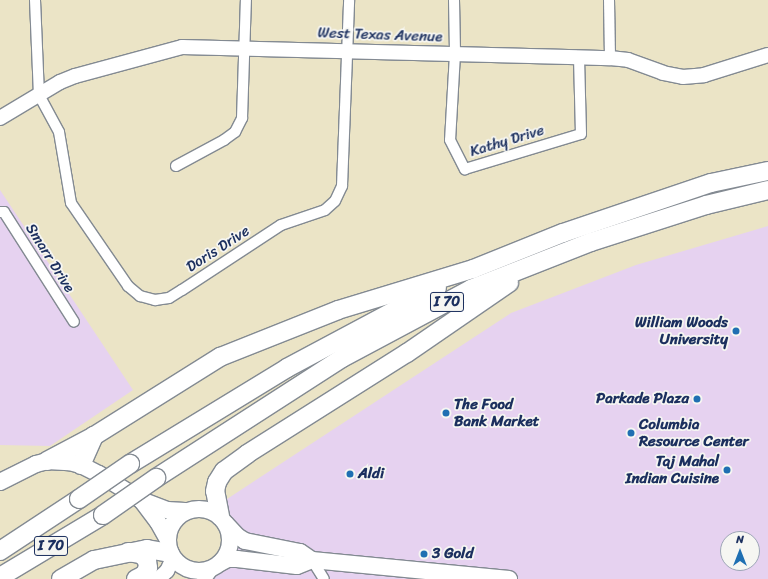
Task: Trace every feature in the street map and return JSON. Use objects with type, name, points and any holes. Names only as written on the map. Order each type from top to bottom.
[{"type":"highway","name":"I 70","points":[[0,551],[130,464],[287,368],[474,269],[563,233],[711,183],[768,170]]},
{"type":"highway","name":"I 70","points":[[0,577],[103,515],[156,478],[342,358],[471,289],[564,253],[706,205],[768,190]]},
{"type":"highway","points":[[223,520],[215,491],[217,482],[224,471],[247,454],[408,353],[498,289],[564,253]]},
{"type":"highway","points":[[47,461],[94,436],[220,357],[338,310],[474,269]]},
{"type":"highway","points":[[81,465],[94,436]]},
{"type":"highway","points":[[61,579],[94,560],[147,548],[170,549]]},
{"type":"highway","points":[[128,552],[141,554],[147,560],[148,568],[144,574],[136,579]]},
{"type":"main road","points":[[0,482],[21,470],[47,461],[69,462],[81,465],[141,500],[167,510],[185,511],[201,508],[211,510],[223,520],[237,536],[245,541],[300,552],[312,560]]},
{"type":"main road","points":[[141,500],[158,522],[170,549],[180,565],[190,570],[212,570],[234,558],[296,566],[312,560],[509,579]]},
{"type":"main road","points":[[170,549],[169,528],[174,519],[185,511]]},
{"type":"main road","points":[[212,570],[227,555],[230,544],[230,534],[223,520]]},
{"type":"street","points":[[35,0],[39,95]]},
{"type":"street","points":[[176,166],[224,140],[235,132],[242,118],[246,0]]},
{"type":"street","name":"Doris Drive","points":[[39,95],[59,132],[71,203],[128,286],[140,296],[155,300],[169,298],[281,226],[319,212],[335,201],[342,186],[348,51],[348,0]]},
{"type":"street","name":"Kathy Drive","points":[[454,0],[455,54],[450,140],[465,169],[582,134],[579,57]]},
{"type":"street","points":[[609,0],[610,58]]},
{"type":"street","name":"West Texas Avenue","points":[[0,118],[60,82],[75,76],[182,47],[610,58],[628,60],[663,73],[683,77],[710,74],[768,55]]},
{"type":"street","name":"Smarr Drive","points":[[0,212],[4,212],[74,322]]},
{"type":"street","points":[[158,579],[167,572],[170,549]]},
{"type":"street","points":[[312,560],[324,579]]},
{"type":"shaded area","points":[[0,190],[133,390],[50,446],[0,445]]},
{"type":"shaded area","points":[[768,226],[768,579],[206,579],[227,557],[231,549],[232,533],[224,501],[511,313],[636,265]]},
{"type":"place","name":"William Woods University","points":[[736,331]]},
{"type":"place","name":"Parkade Plaza","points":[[697,399]]},
{"type":"place","name":"The Food Bank Market","points":[[446,413]]},
{"type":"place","name":"Columbia Resource Center","points":[[631,433]]},
{"type":"place","name":"Taj Mahal Indian Cuisine","points":[[727,470]]},
{"type":"place","name":"Aldi","points":[[350,474]]},
{"type":"place","name":"3 Gold","points":[[424,554]]}]
